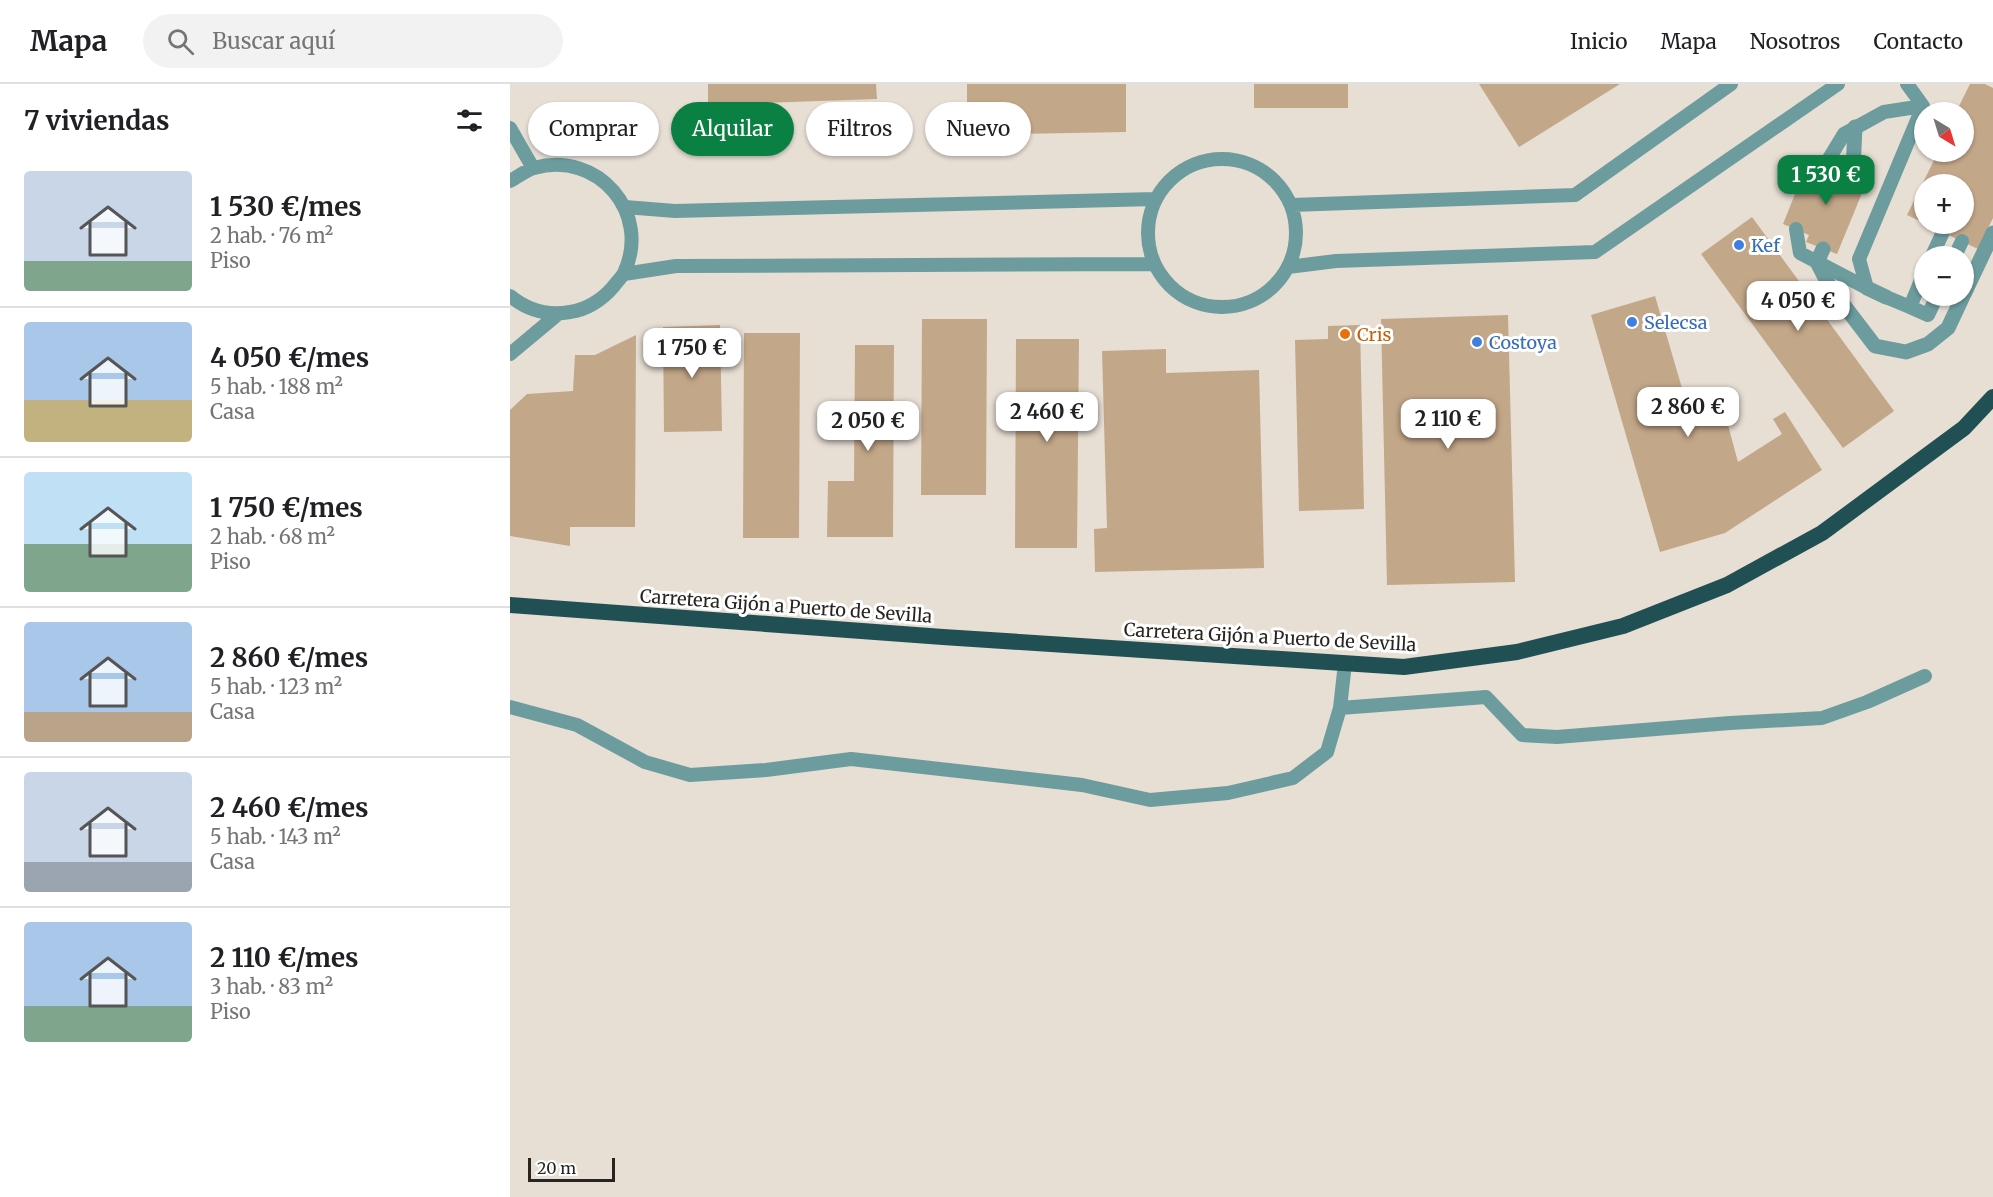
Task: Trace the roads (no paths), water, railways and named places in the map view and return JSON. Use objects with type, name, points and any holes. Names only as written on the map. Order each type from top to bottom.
[{"type":"highway","name":"Carretera Gijón a Puerto de Sevilla","points":[[510,604],[955,638],[1404,667],[1517,652],[1623,626],[1728,585],[1822,533],[1964,428],[1993,397]]},
{"type":"street","points":[[1853,170],[1855,127]]},
{"type":"street","points":[[1974,272],[1993,232]]},
{"type":"street","points":[[1820,255],[1830,287],[1875,346],[1906,352],[1928,344],[1948,328],[1958,306]]},
{"type":"street","points":[[1867,288],[1886,297]]},
{"type":"lane","points":[[1292,205],[1575,195],[1731,84]]},
{"type":"lane","points":[[1288,267],[1336,261],[1595,252],[1838,84]]},
{"type":"lane","points":[[1907,84],[1920,102]]},
{"type":"lane","points":[[1819,175],[1844,134],[1884,112],[1914,107]]},
{"type":"lane","points":[[510,128],[533,168]]},
{"type":"lane","points":[[1867,288],[1859,259],[1914,128]]},
{"type":"lane","points":[[1228,158],[1256,165],[1279,184],[1292,205],[1297,237],[1288,267],[1270,290],[1244,304],[1215,308],[1187,299],[1164,281],[1147,250],[1147,227],[1155,199],[1173,176],[1198,161],[1228,158]]},
{"type":"lane","points":[[510,181],[533,168],[563,164],[591,172],[614,190],[625,207],[632,244],[624,274],[605,297],[579,311],[550,314],[522,306],[510,296]]},
{"type":"lane","points":[[625,207],[675,210],[1155,199]]},
{"type":"lane","points":[[1796,229],[1800,253],[1820,255],[1867,288]]},
{"type":"lane","points":[[1959,246],[1962,241]]},
{"type":"lane","points":[[624,274],[676,266],[1153,264]]},
{"type":"lane","points":[[1886,297],[1928,315],[1932,306]]},
{"type":"lane","points":[[1910,307],[1914,297]]},
{"type":"lane","points":[[510,354],[558,314]]},
{"type":"lane","points":[[510,707],[577,725],[645,762],[690,776],[766,770],[851,759],[1082,785],[1150,800],[1228,793],[1293,778],[1327,752],[1340,708],[1345,663]]},
{"type":"lane","points":[[1340,708],[1486,697],[1522,735],[1557,737],[1822,718],[1867,702],[1925,676]]},
{"type":"place","name":"Kef","points":[[1739,245]]},
{"type":"place","name":"Selecsa","points":[[1632,322]]},
{"type":"place","name":"Cris","points":[[1345,334]]},
{"type":"place","name":"Costoya","points":[[1477,342]]}]
